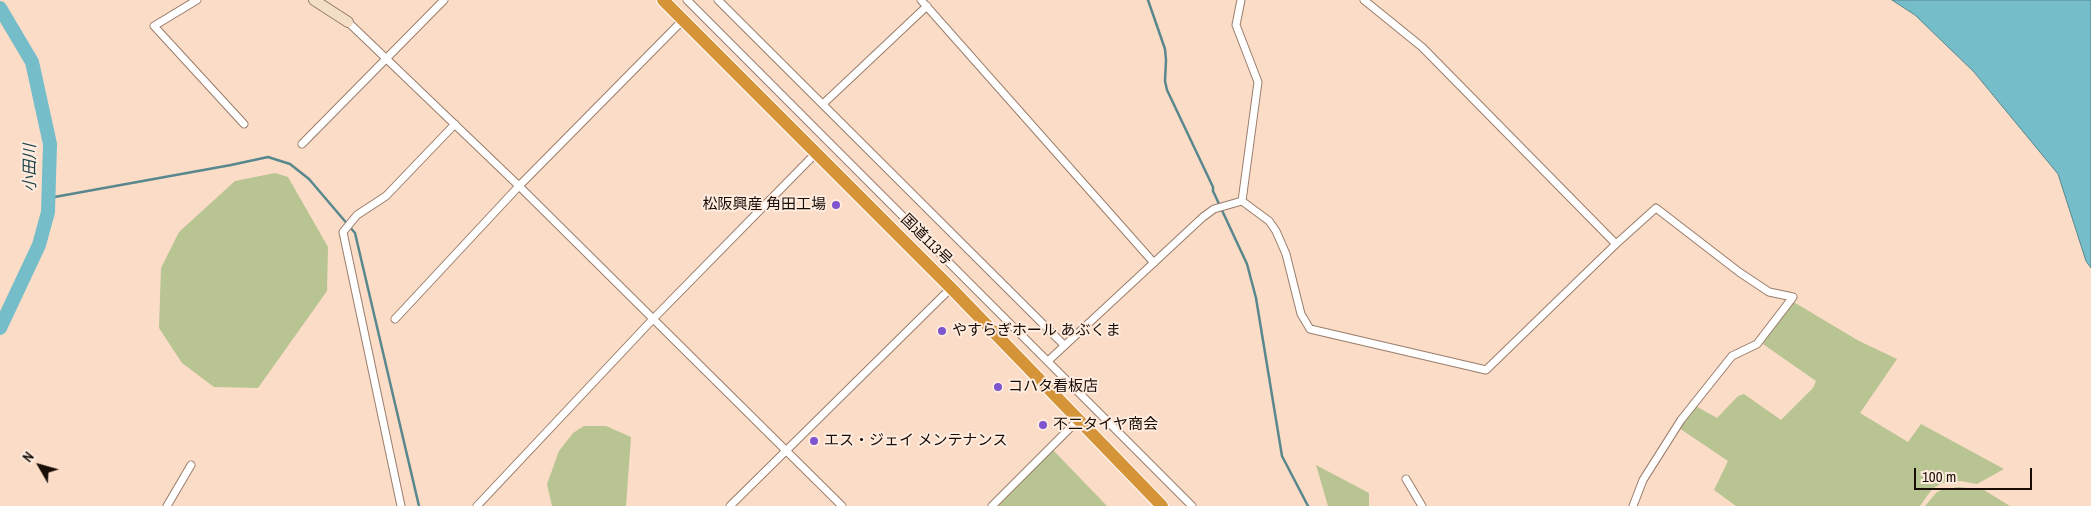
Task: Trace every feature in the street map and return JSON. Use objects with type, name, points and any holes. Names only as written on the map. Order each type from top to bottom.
[{"type":"highway","name":"国道113号","points":[[663,0],[951,288],[1162,506]]},
{"type":"street","points":[[197,0],[154,26],[244,124]]},
{"type":"street","points":[[314,0],[348,22],[455,124],[842,506]]},
{"type":"street","points":[[302,144],[444,0]]},
{"type":"street","points":[[687,0],[1192,506]]},
{"type":"street","points":[[718,0],[1064,345]]},
{"type":"street","points":[[921,0],[1154,263]]},
{"type":"street","points":[[1241,0],[1236,26],[1258,82],[1242,201]]},
{"type":"street","points":[[1364,0],[1422,47],[1616,244]]},
{"type":"street","points":[[823,104],[927,6]]},
{"type":"street","points":[[395,320],[519,186],[683,20]]},
{"type":"street","points":[[402,506],[343,232],[356,215],[386,196],[455,124]]},
{"type":"street","points":[[477,506],[653,319],[816,153]]},
{"type":"street","points":[[1048,361],[1203,217],[1214,210],[1242,201]]},
{"type":"street","points":[[1242,201],[1269,220],[1276,231],[1286,254],[1301,314],[1310,329],[1486,370],[1616,244],[1656,208],[1739,272],[1769,292],[1793,297],[1757,344],[1732,356],[1681,420],[1643,480],[1633,506]]},
{"type":"street","points":[[730,506],[951,288]]},
{"type":"street","points":[[992,506],[1079,419]]},
{"type":"street","points":[[167,506],[191,465]]},
{"type":"street","points":[[1406,479],[1422,506]]},
{"type":"green space","points":[[275,173],[288,177],[328,247],[327,291],[258,388],[214,387],[182,363],[159,328],[161,268],[179,232],[235,181]]},
{"type":"green space","points":[[1792,301],[1859,341],[1897,359],[1860,413],[1908,442],[1921,424],[2004,469],[1977,484],[1961,481],[1942,483],[1932,489],[1920,506],[1736,506],[1714,490],[1728,461],[1679,428],[1694,405],[1717,418],[1738,396],[1744,394],[1781,420],[1813,388],[1816,381],[1763,344],[1787,304]]},
{"type":"green space","points":[[584,426],[606,426],[631,437],[626,506],[552,506],[547,484],[559,451],[573,433]]},
{"type":"green space","points":[[1053,450],[1107,506],[998,506]]},
{"type":"green space","points":[[1316,465],[1369,493],[1369,506],[1328,506]]},
{"type":"green space","points":[[1959,487],[1984,490],[2010,506],[1925,506],[1937,492]]},
{"type":"water","points":[[1892,0],[2091,0],[2091,268],[2086,261],[2058,174],[1974,72],[1915,15]]},
{"type":"waterway","points":[[1148,0],[1165,49],[1165,81],[1167,90],[1247,264],[1256,298],[1282,456],[1308,506]]},
{"type":"waterway","name":"小田川","points":[[0,8],[32,62],[50,144],[48,212],[39,245],[0,328]]},
{"type":"waterway","points":[[49,198],[268,157],[290,164],[309,179],[355,233],[419,506]]},
{"type":"place","name":"松阪興産 角田工場","points":[[836,205]]},
{"type":"place","name":"やすらぎホール あぶくま","points":[[942,331]]},
{"type":"place","name":"コハタ看板店","points":[[998,387]]},
{"type":"place","name":"不二タイヤ商会","points":[[1043,425]]},
{"type":"place","name":"エス・ジェイ メンテナンス","points":[[814,441]]}]
